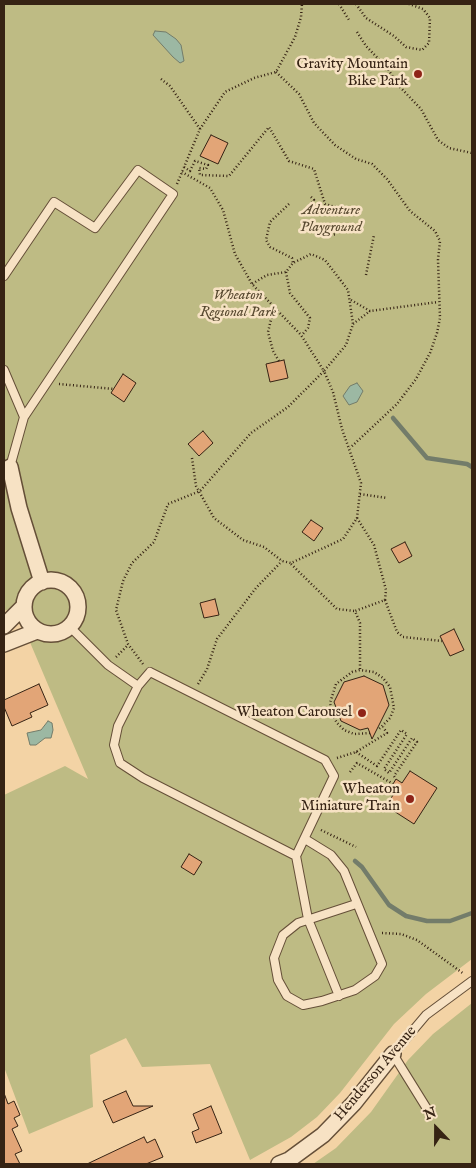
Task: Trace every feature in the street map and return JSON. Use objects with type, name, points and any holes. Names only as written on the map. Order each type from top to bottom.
[{"type":"street","points":[[7,473],[42,582]]},
{"type":"street","points":[[4,626],[23,607],[28,592],[42,582],[60,582],[74,593],[78,611],[70,627],[54,635],[37,631],[29,625],[23,607]]},
{"type":"street","points":[[4,644],[37,631]]},
{"type":"street","name":"Henderson Avenue","points":[[279,1164],[289,1160],[323,1135],[354,1104],[393,1054]]},
{"type":"lane","points":[[4,276],[54,202],[95,228],[138,170],[173,194],[24,417],[7,473]]},
{"type":"lane","points":[[4,370],[24,417]]},
{"type":"lane","points":[[70,627],[108,665],[138,686]]},
{"type":"lane","points":[[296,856],[143,778],[120,763],[114,745],[118,726],[138,686],[150,672],[325,760],[334,776],[296,856],[308,919],[338,996]]},
{"type":"lane","points":[[305,839],[331,855],[344,871],[382,964],[375,976],[355,990],[338,996],[303,1004],[288,996],[278,980],[274,958],[283,934],[308,919],[356,904]]},
{"type":"lane","name":"Henderson Avenue","points":[[393,1054],[426,1015],[472,980]]},
{"type":"lane","points":[[393,1054],[429,1112]]},
{"type":"path","points":[[173,194],[200,129],[225,92],[254,78],[276,72],[295,37],[302,17],[302,4]]},
{"type":"path","points":[[339,4],[349,20]]},
{"type":"path","points":[[357,5],[366,18],[394,36],[406,47],[422,50],[429,43],[430,18],[423,9],[409,4]]},
{"type":"path","points":[[357,32],[366,46],[388,69],[398,85],[421,109],[438,140],[449,148],[472,153]]},
{"type":"path","points":[[276,72],[299,94],[314,123],[335,145],[356,159],[372,164],[387,179],[410,211],[434,231],[440,241],[438,302],[440,318],[430,353],[416,379],[379,423],[350,448]]},
{"type":"path","points":[[161,79],[170,86],[200,129]]},
{"type":"path","points":[[184,167],[190,171],[196,161],[208,165],[206,169],[199,168],[200,175],[229,176],[269,127],[289,161],[314,169],[325,204],[360,214]]},
{"type":"path","points":[[182,172],[210,188],[223,210],[235,254],[252,284],[301,336],[324,371],[333,392],[342,429],[361,483],[357,518],[343,539],[291,564]]},
{"type":"path","points":[[311,197],[314,200],[310,205],[315,209]]},
{"type":"path","points":[[290,204],[270,222],[266,240],[270,247],[292,258],[293,263]]},
{"type":"path","points":[[327,236],[336,234]]},
{"type":"path","points":[[366,275],[374,235]]},
{"type":"path","points":[[150,672],[128,644],[116,610],[123,581],[132,563],[154,542],[168,504],[200,491],[251,433],[288,407],[324,371],[346,345],[353,324],[351,300],[343,282],[325,260],[311,254],[293,263],[286,272],[267,275],[252,284]]},
{"type":"path","points":[[286,272],[290,293],[310,318],[308,328],[301,336]]},
{"type":"path","points":[[351,300],[370,311]]},
{"type":"path","points":[[353,324],[370,311],[438,302]]},
{"type":"path","points":[[274,307],[268,332],[274,351],[280,361]]},
{"type":"path","points":[[47,383],[114,388]]},
{"type":"path","points":[[192,458],[196,486],[214,518],[243,540],[264,547],[282,561],[291,564],[337,609],[356,611],[385,600]]},
{"type":"path","points":[[360,494],[386,498]]},
{"type":"path","points":[[357,518],[374,545],[386,590],[385,600],[397,632],[403,637],[442,640]]},
{"type":"path","points":[[193,693],[207,669],[216,639],[256,588],[282,561]]},
{"type":"path","points":[[356,611],[360,623],[360,670]]},
{"type":"path","points":[[115,658],[128,644]]},
{"type":"path","points":[[370,733],[354,734],[344,730],[334,718],[330,703],[336,684],[343,676],[360,670],[374,672],[390,686],[394,708],[390,718],[380,729]]},
{"type":"path","points":[[325,760],[356,752],[387,733],[383,727]]},
{"type":"path","points":[[356,752],[377,766],[400,730],[407,734],[384,769],[389,772],[412,738],[417,742],[394,776],[396,779]]},
{"type":"path","points":[[350,772],[357,763],[393,784]]},
{"type":"path","points":[[311,826],[356,847]]},
{"type":"path","points":[[370,935],[385,932],[401,934],[417,940],[439,958],[472,980]]},
{"type":"green space","name":"Wheaton Regional Park","points":[[4,4],[472,4],[472,959],[426,994],[394,1024],[340,1093],[317,1117],[291,1137],[250,1160],[210,1064],[142,1067],[126,1038],[90,1055],[93,1107],[29,1134],[4,1067],[4,795],[65,766],[88,779],[15,607],[4,611]]},
{"type":"green space","points":[[472,1003],[472,1164],[313,1164],[336,1148],[371,1112],[408,1060],[433,1034]]},
{"type":"shaded area","points":[[155,31],[166,32],[176,39],[181,45],[184,61],[180,63],[173,57],[153,35]]},
{"type":"shaded area","points":[[357,383],[363,391],[357,402],[349,405],[343,396],[350,386]]},
{"type":"shaded area","points":[[48,721],[52,723],[51,738],[45,738],[36,745],[30,745],[27,733],[41,730]]},
{"type":"building","points":[[211,135],[228,143],[218,164],[200,156]]},
{"type":"building","points":[[284,360],[288,378],[270,382],[266,364]]},
{"type":"building","points":[[123,374],[136,383],[124,402],[111,393]]},
{"type":"building","points":[[203,431],[213,443],[199,456],[188,444]]},
{"type":"building","points":[[311,520],[323,528],[314,541],[302,532]]},
{"type":"building","points":[[405,542],[412,556],[399,563],[391,549]]},
{"type":"building","points":[[215,599],[219,615],[204,618],[200,603]]},
{"type":"building","points":[[454,629],[464,650],[450,656],[440,636]]},
{"type":"building","name":"Wheaton Carousel","points":[[364,676],[383,685],[389,705],[372,739],[368,728],[360,730],[341,721],[334,702],[344,682]]},
{"type":"building","points":[[39,684],[48,705],[30,713],[32,717],[12,726],[4,707],[4,700]]},
{"type":"building","name":"Wheaton Miniature Train","points":[[410,771],[437,788],[414,824],[386,806],[395,792],[390,789],[396,779],[402,783]]},
{"type":"building","points":[[189,854],[202,862],[194,875],[181,867]]},
{"type":"building","points":[[126,1091],[133,1106],[153,1106],[113,1123],[103,1101]]},
{"type":"building","points":[[4,1093],[8,1104],[14,1101],[20,1115],[14,1118],[18,1126],[12,1129],[22,1151],[15,1154],[20,1164],[4,1164]]},
{"type":"building","points":[[211,1106],[222,1133],[196,1143],[192,1132],[199,1129],[193,1114]]},
{"type":"building","points":[[144,1137],[147,1143],[155,1139],[163,1157],[146,1164],[87,1164]]},
{"type":"waterway","points":[[393,418],[427,458],[467,464],[472,467]]},
{"type":"waterway","points":[[355,861],[362,867],[389,905],[406,916],[427,921],[450,921],[472,913]]},
{"type":"place","name":"Gravity Mountain Bike Park","points":[[418,74]]},
{"type":"place","name":"Wheaton Carousel","points":[[362,713]]},
{"type":"place","name":"Wheaton Miniature Train","points":[[410,799]]},
{"type":"park label","name":"Adventure Playground","points":[[331,220]]}]
